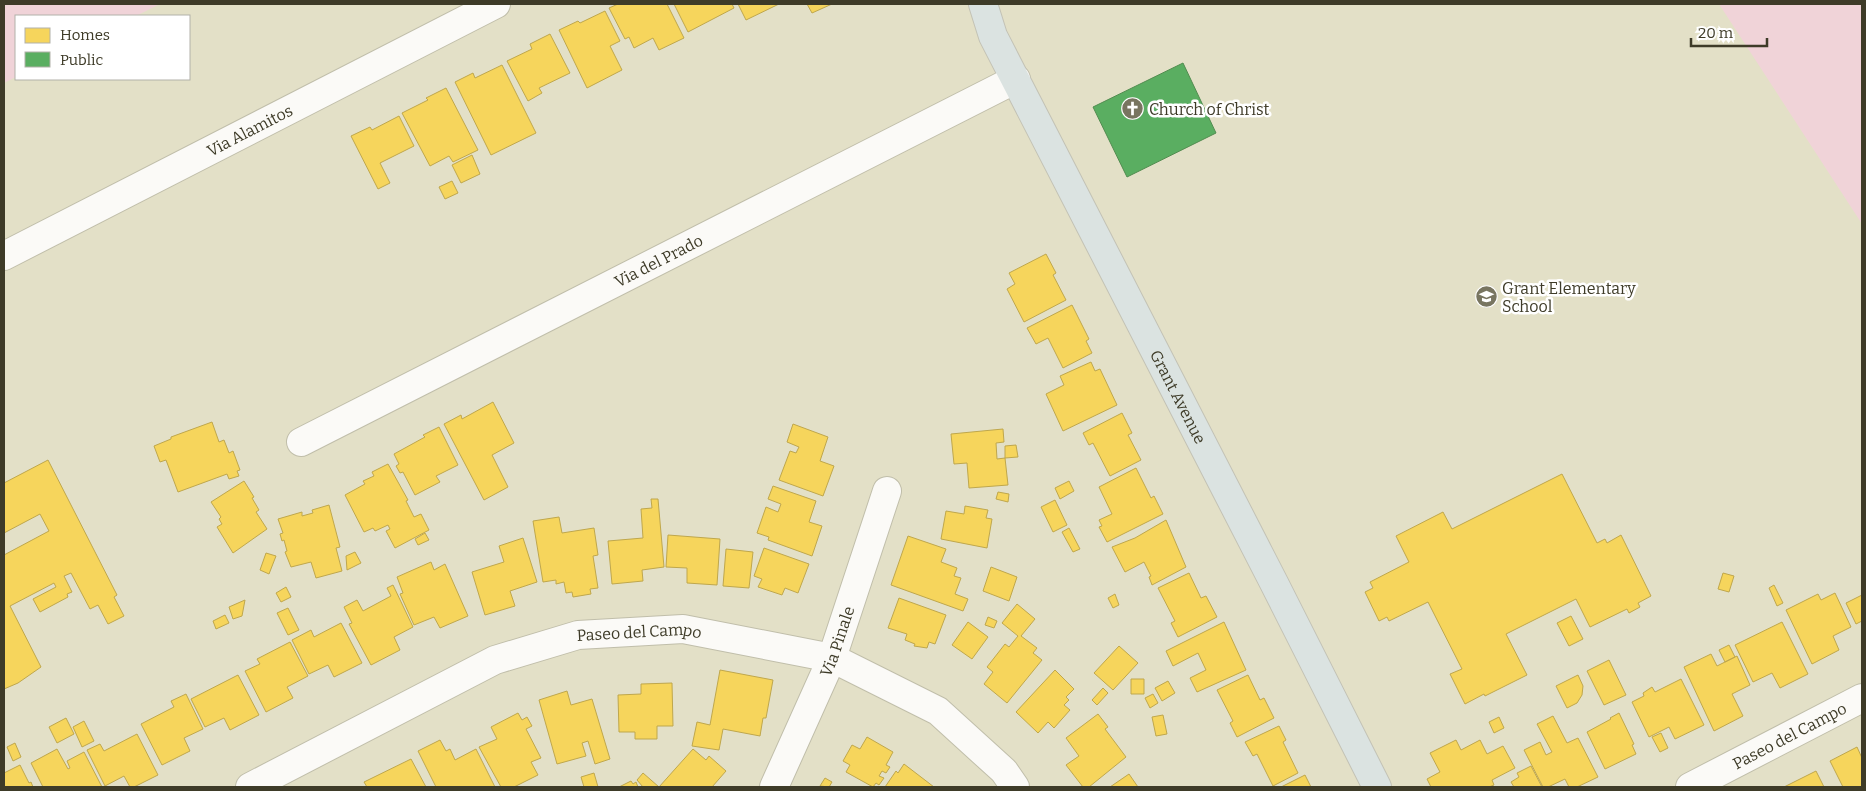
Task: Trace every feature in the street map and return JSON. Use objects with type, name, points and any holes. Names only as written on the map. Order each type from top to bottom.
[{"type":"main road","name":"Grant Avenue","points":[[983,4],[994,36],[1377,787]]},
{"type":"street","name":"Via Alamitos","points":[[4,256],[496,4]]},
{"type":"street","name":"Via del Prado","points":[[301,442],[1016,79]]},
{"type":"street","name":"Via Pinale","points":[[774,787],[832,658],[887,491]]},
{"type":"street","name":"Paseo del Campo","points":[[250,787],[495,660],[578,635],[683,629],[832,658],[938,711],[1004,771],[1015,787]]},
{"type":"street","name":"Paseo del Campo","points":[[1707,784],[1862,698]]},
{"type":"shaded area","points":[[4,4],[160,4],[138,15],[15,15],[15,78],[4,83]]},
{"type":"shaded area","points":[[1719,4],[1862,4],[1862,224]]},
{"type":"building: Homes","points":[[618,4],[667,4],[684,38],[659,50],[653,38],[634,48],[629,37],[625,39],[609,8]]},
{"type":"building: Homes","points":[[674,4],[732,4],[734,8],[688,32]]},
{"type":"building: Homes","points":[[738,4],[779,4],[746,20]]},
{"type":"building: Homes","points":[[807,4],[832,4],[812,13]]},
{"type":"building: Homes","points":[[605,11],[620,41],[610,46],[622,70],[587,88],[559,30],[578,21],[580,23]]},
{"type":"building: Homes","points":[[550,34],[570,73],[539,88],[542,93],[528,101],[507,61],[532,49],[530,44]]},
{"type":"building: Homes","points":[[502,65],[536,133],[491,155],[455,82],[473,73],[475,78]]},
{"type":"building: Homes","points":[[446,88],[478,150],[453,162],[449,156],[430,166],[402,113],[428,100],[426,98]]},
{"type":"building: Homes","points":[[399,116],[414,146],[380,163],[390,183],[378,189],[351,136],[370,127],[372,130]]},
{"type":"building: Homes","points":[[472,155],[480,174],[461,183],[452,165]]},
{"type":"building: Homes","points":[[452,181],[458,193],[445,199],[439,187]]},
{"type":"building: Homes","points":[[1046,254],[1056,273],[1053,275],[1066,300],[1024,322],[1007,289],[1015,284],[1009,273]]},
{"type":"building: Homes","points":[[1072,305],[1089,339],[1086,341],[1092,353],[1063,368],[1048,338],[1036,344],[1027,328]]},
{"type":"building: Homes","points":[[1091,362],[1095,371],[1100,369],[1117,405],[1063,431],[1046,394],[1064,385],[1060,376]]},
{"type":"building: Homes","points":[[493,402],[514,443],[492,455],[508,487],[484,500],[444,424],[461,415],[462,419]]},
{"type":"building: Homes","points":[[1122,413],[1132,433],[1128,435],[1141,460],[1110,476],[1093,443],[1089,445],[1083,433]]},
{"type":"building: Homes","points":[[212,422],[219,442],[224,440],[229,453],[233,451],[240,470],[237,471],[239,476],[229,479],[227,474],[178,492],[166,460],[160,462],[154,446],[171,439],[171,437]]},
{"type":"building: Homes","points":[[793,424],[828,437],[820,461],[834,466],[823,496],[779,480],[790,451],[796,453],[799,447],[787,442]]},
{"type":"building: Homes","points":[[439,427],[458,465],[436,476],[440,482],[415,495],[403,472],[400,473],[396,466],[399,464],[394,454]]},
{"type":"building: Homes","points":[[1003,429],[1004,442],[996,443],[997,459],[1005,458],[1008,485],[969,488],[967,463],[954,464],[951,434]]},
{"type":"building: Homes","points":[[1016,445],[1018,457],[1005,458],[1005,446]]},
{"type":"building: Homes","points":[[48,460],[117,595],[114,597],[124,616],[108,624],[98,605],[90,609],[71,573],[64,576],[72,592],[67,594],[68,597],[40,612],[33,599],[56,587],[54,583],[10,606],[41,667],[18,683],[4,689],[4,555],[49,531],[40,514],[4,533],[4,483]]},
{"type":"building: Homes","points":[[388,464],[408,500],[406,501],[414,517],[421,514],[429,530],[395,548],[386,531],[390,529],[388,525],[375,531],[373,528],[364,532],[345,495],[365,484],[363,481],[374,476],[372,472]]},
{"type":"building: Homes","points":[[1136,468],[1151,498],[1154,496],[1163,514],[1107,542],[1099,527],[1102,526],[1099,520],[1112,514],[1099,487]]},
{"type":"building: Homes","points":[[1562,474],[1597,543],[1605,539],[1607,543],[1621,535],[1651,596],[1638,603],[1640,607],[1629,613],[1627,609],[1590,627],[1576,599],[1506,634],[1527,675],[1465,704],[1450,674],[1462,669],[1428,602],[1389,621],[1387,617],[1379,621],[1365,592],[1373,588],[1370,582],[1409,562],[1396,536],[1443,512],[1452,529]]},
{"type":"building: Homes","points":[[244,481],[254,497],[252,498],[259,510],[256,512],[267,529],[233,553],[217,527],[222,524],[219,519],[221,517],[211,502]]},
{"type":"building: Homes","points":[[1069,481],[1074,491],[1060,499],[1055,488]]},
{"type":"building: Homes","points":[[773,486],[816,501],[809,522],[822,526],[812,556],[768,540],[769,537],[757,533],[766,507],[778,512],[781,504],[768,499]]},
{"type":"building: Homes","points":[[998,492],[1009,494],[1008,502],[996,499]]},
{"type":"building: Homes","points":[[651,499],[658,499],[664,567],[642,570],[643,581],[612,584],[608,541],[643,538],[641,509],[652,508]]},
{"type":"building: Homes","points":[[1055,500],[1067,525],[1053,532],[1041,507]]},
{"type":"building: Homes","points":[[329,505],[340,547],[336,548],[342,571],[316,578],[311,562],[291,567],[285,552],[287,551],[284,540],[282,541],[280,534],[283,533],[278,519],[302,512],[302,516],[313,513],[312,510]]},
{"type":"building: Homes","points":[[965,506],[988,510],[986,518],[992,519],[987,548],[941,539],[946,511],[964,514]]},
{"type":"building: Homes","points":[[559,517],[562,533],[594,528],[598,555],[593,556],[598,588],[590,589],[591,594],[573,597],[572,592],[566,593],[564,582],[556,584],[556,580],[543,582],[533,521]]},
{"type":"building: Homes","points":[[1166,520],[1186,567],[1152,585],[1149,577],[1151,576],[1144,562],[1125,572],[1112,547],[1135,538]]},
{"type":"building: Homes","points":[[1069,528],[1080,549],[1073,552],[1062,532]]},
{"type":"building: Homes","points":[[425,533],[429,540],[418,545],[415,539]]},
{"type":"building: Homes","points":[[668,535],[720,539],[717,585],[687,583],[687,568],[666,567]]},
{"type":"building: Homes","points":[[908,536],[946,549],[941,562],[957,568],[954,576],[961,578],[955,594],[968,599],[963,611],[891,585]]},
{"type":"building: Homes","points":[[523,538],[537,582],[510,591],[515,606],[485,615],[472,572],[504,562],[499,546]]},
{"type":"building: Homes","points":[[764,548],[809,564],[798,593],[785,588],[782,595],[758,587],[762,579],[754,576]]},
{"type":"building: Homes","points":[[726,549],[753,552],[749,588],[723,586]]},
{"type":"building: Homes","points":[[355,552],[361,563],[347,570],[346,556]]},
{"type":"building: Homes","points":[[266,553],[276,556],[269,574],[260,570]]},
{"type":"building: Homes","points":[[431,562],[434,570],[445,564],[468,616],[440,628],[434,617],[414,625],[400,594],[403,593],[397,577]]},
{"type":"building: Homes","points":[[991,567],[1017,577],[1009,601],[983,591]]},
{"type":"building: Homes","points":[[1189,573],[1201,598],[1206,596],[1217,617],[1178,637],[1171,623],[1175,621],[1158,588]]},
{"type":"building: Homes","points":[[1723,573],[1734,576],[1729,592],[1718,589]]},
{"type":"building: Homes","points":[[393,585],[413,627],[394,637],[400,650],[371,665],[349,624],[352,623],[344,607],[357,600],[363,611],[391,596],[387,588]]},
{"type":"building: Homes","points":[[1774,585],[1783,603],[1777,606],[1769,588]]},
{"type":"building: Homes","points":[[286,587],[291,597],[281,602],[276,593]]},
{"type":"building: Homes","points":[[1835,593],[1851,627],[1833,636],[1839,650],[1812,664],[1786,610],[1818,594],[1821,600]]},
{"type":"building: Homes","points":[[1115,594],[1119,605],[1113,608],[1108,598]]},
{"type":"building: Homes","points":[[1862,595],[1862,621],[1856,624],[1846,603]]},
{"type":"building: Homes","points":[[899,598],[946,615],[935,644],[929,642],[927,648],[914,646],[915,644],[905,640],[907,634],[888,628]]},
{"type":"building: Homes","points":[[245,600],[242,616],[233,619],[229,607]]},
{"type":"building: Homes","points":[[1017,604],[1035,619],[1021,636],[1037,648],[1033,653],[1042,660],[1007,703],[984,684],[993,672],[987,667],[1005,644],[1009,647],[1018,636],[1002,623]]},
{"type":"building: Homes","points":[[288,608],[299,630],[288,635],[277,613]]},
{"type":"building: Homes","points":[[225,615],[229,623],[216,629],[213,621]]},
{"type":"building: Homes","points":[[1571,616],[1583,639],[1569,646],[1557,623]]},
{"type":"building: Homes","points":[[988,617],[997,621],[994,628],[985,625]]},
{"type":"building: Homes","points":[[968,622],[988,637],[972,659],[952,645]]},
{"type":"building: Homes","points":[[1224,622],[1246,670],[1197,692],[1190,678],[1206,670],[1198,653],[1173,666],[1166,651]]},
{"type":"building: Homes","points":[[1782,622],[1808,674],[1780,688],[1772,673],[1753,682],[1735,645]]},
{"type":"building: Homes","points":[[341,623],[362,663],[334,677],[328,665],[309,674],[292,640],[311,630],[314,637]]},
{"type":"building: Homes","points":[[290,642],[308,676],[287,687],[293,698],[266,712],[245,671],[260,664],[257,659]]},
{"type":"building: Homes","points":[[1729,645],[1735,657],[1725,662],[1719,650]]},
{"type":"building: Homes","points":[[1119,646],[1138,663],[1113,690],[1094,673]]},
{"type":"building: Homes","points":[[1711,654],[1717,666],[1737,656],[1750,685],[1732,694],[1743,716],[1714,731],[1684,667]]},
{"type":"building: Homes","points":[[1609,660],[1626,695],[1604,705],[1587,671]]},
{"type":"building: Homes","points":[[720,670],[773,680],[766,718],[763,718],[760,736],[723,729],[719,750],[692,746],[697,722],[710,725]]},
{"type":"building: Homes","points":[[1055,670],[1074,689],[1066,697],[1069,700],[1064,705],[1070,710],[1054,728],[1048,722],[1038,733],[1016,712]]},
{"type":"building: Homes","points":[[238,675],[259,715],[230,730],[224,718],[205,727],[191,699]]},
{"type":"building: Homes","points":[[1248,675],[1260,700],[1264,698],[1274,718],[1237,737],[1230,723],[1233,721],[1217,690]]},
{"type":"building: Homes","points":[[1578,675],[1583,686],[1582,695],[1577,703],[1567,708],[1556,686]]},
{"type":"building: Homes","points":[[1131,679],[1144,679],[1144,694],[1131,694]]},
{"type":"building: Homes","points":[[1681,679],[1704,725],[1675,739],[1669,727],[1649,737],[1632,702],[1644,696],[1643,693],[1652,687],[1655,692]]},
{"type":"building: Homes","points":[[1168,681],[1175,693],[1162,701],[1155,688]]},
{"type":"building: Homes","points":[[672,683],[673,726],[657,726],[657,739],[635,739],[635,732],[619,732],[618,695],[641,694],[641,684]]},
{"type":"building: Homes","points":[[1103,688],[1108,693],[1097,705],[1092,700]]},
{"type":"building: Homes","points":[[567,691],[571,705],[592,699],[610,759],[595,764],[588,741],[582,743],[586,756],[557,764],[539,700]]},
{"type":"building: Homes","points":[[186,694],[203,729],[184,738],[190,751],[162,765],[141,724],[174,707],[171,701]]},
{"type":"building: Homes","points":[[1153,694],[1158,703],[1150,708],[1145,698]]},
{"type":"building: Homes","points":[[518,713],[522,720],[527,717],[532,726],[526,729],[541,758],[531,762],[538,775],[514,787],[501,787],[479,747],[497,739],[491,727]]},
{"type":"building: Homes","points":[[1619,713],[1634,744],[1632,745],[1636,754],[1605,769],[1587,732]]},
{"type":"building: Homes","points":[[1098,714],[1108,727],[1105,729],[1126,757],[1089,787],[1083,787],[1066,765],[1079,756],[1066,738]]},
{"type":"building: Homes","points":[[1163,715],[1167,734],[1156,736],[1152,717]]},
{"type":"building: Homes","points":[[1553,716],[1567,743],[1578,738],[1598,777],[1577,787],[1569,787],[1565,779],[1548,787],[1543,787],[1524,750],[1540,742],[1546,755],[1552,752],[1537,724]]},
{"type":"building: Homes","points":[[1499,717],[1504,728],[1494,733],[1489,722]]},
{"type":"building: Homes","points":[[66,718],[74,734],[57,743],[49,727]]},
{"type":"building: Homes","points":[[84,721],[94,741],[82,747],[73,727]]},
{"type":"building: Homes","points":[[1279,726],[1286,740],[1283,742],[1298,773],[1273,786],[1257,754],[1253,756],[1245,742]]},
{"type":"building: Homes","points":[[1661,733],[1668,748],[1660,752],[1652,737]]},
{"type":"building: Homes","points":[[137,734],[158,775],[134,787],[130,787],[124,776],[105,786],[87,750],[100,744],[104,751]]},
{"type":"building: Homes","points":[[867,737],[893,752],[886,765],[890,767],[886,773],[882,771],[879,776],[884,778],[879,785],[876,783],[873,787],[846,772],[850,765],[843,761],[852,745],[860,749]]},
{"type":"building: Homes","points":[[440,740],[446,751],[450,749],[455,760],[476,749],[495,787],[436,787],[418,751]]},
{"type":"building: Homes","points":[[1456,740],[1461,750],[1480,740],[1487,754],[1503,746],[1515,768],[1492,780],[1494,785],[1489,787],[1431,787],[1427,779],[1440,772],[1430,753]]},
{"type":"building: Homes","points":[[15,743],[21,757],[13,761],[7,747]]},
{"type":"building: Homes","points":[[1857,747],[1862,758],[1862,787],[1843,787],[1830,761]]},
{"type":"building: Homes","points":[[57,749],[68,769],[70,768],[67,761],[84,752],[102,787],[43,787],[31,763]]},
{"type":"building: Homes","points":[[693,749],[706,760],[709,756],[726,771],[712,787],[659,787]]},
{"type":"building: Homes","points":[[411,759],[426,787],[367,787],[364,782]]},
{"type":"building: Homes","points":[[904,764],[934,787],[885,787],[896,771],[898,773]]},
{"type":"building: Homes","points":[[20,765],[33,787],[4,787],[4,773]]},
{"type":"building: Homes","points":[[1531,766],[1542,787],[1514,787],[1511,782],[1519,777],[1517,773]]},
{"type":"building: Homes","points":[[1816,771],[1824,787],[1784,787]]},
{"type":"building: Homes","points":[[594,773],[598,787],[584,787],[581,777]]},
{"type":"building: Homes","points":[[643,773],[659,787],[643,787],[637,780]]},
{"type":"building: Homes","points":[[1129,774],[1138,787],[1110,787]]},
{"type":"building: Homes","points":[[1305,775],[1311,787],[1281,787]]},
{"type":"building: Homes","points":[[825,778],[832,782],[829,787],[820,786]]},
{"type":"building: Homes","points":[[631,781],[633,784],[636,782],[638,787],[619,787]]},
{"type":"building: Public","points":[[1183,63],[1216,133],[1127,177],[1093,107]]},
{"type":"place","name":"Church of Christ","points":[[1133,109]]},
{"type":"place","name":"Grant Elementary School","points":[[1486,297]]}]
